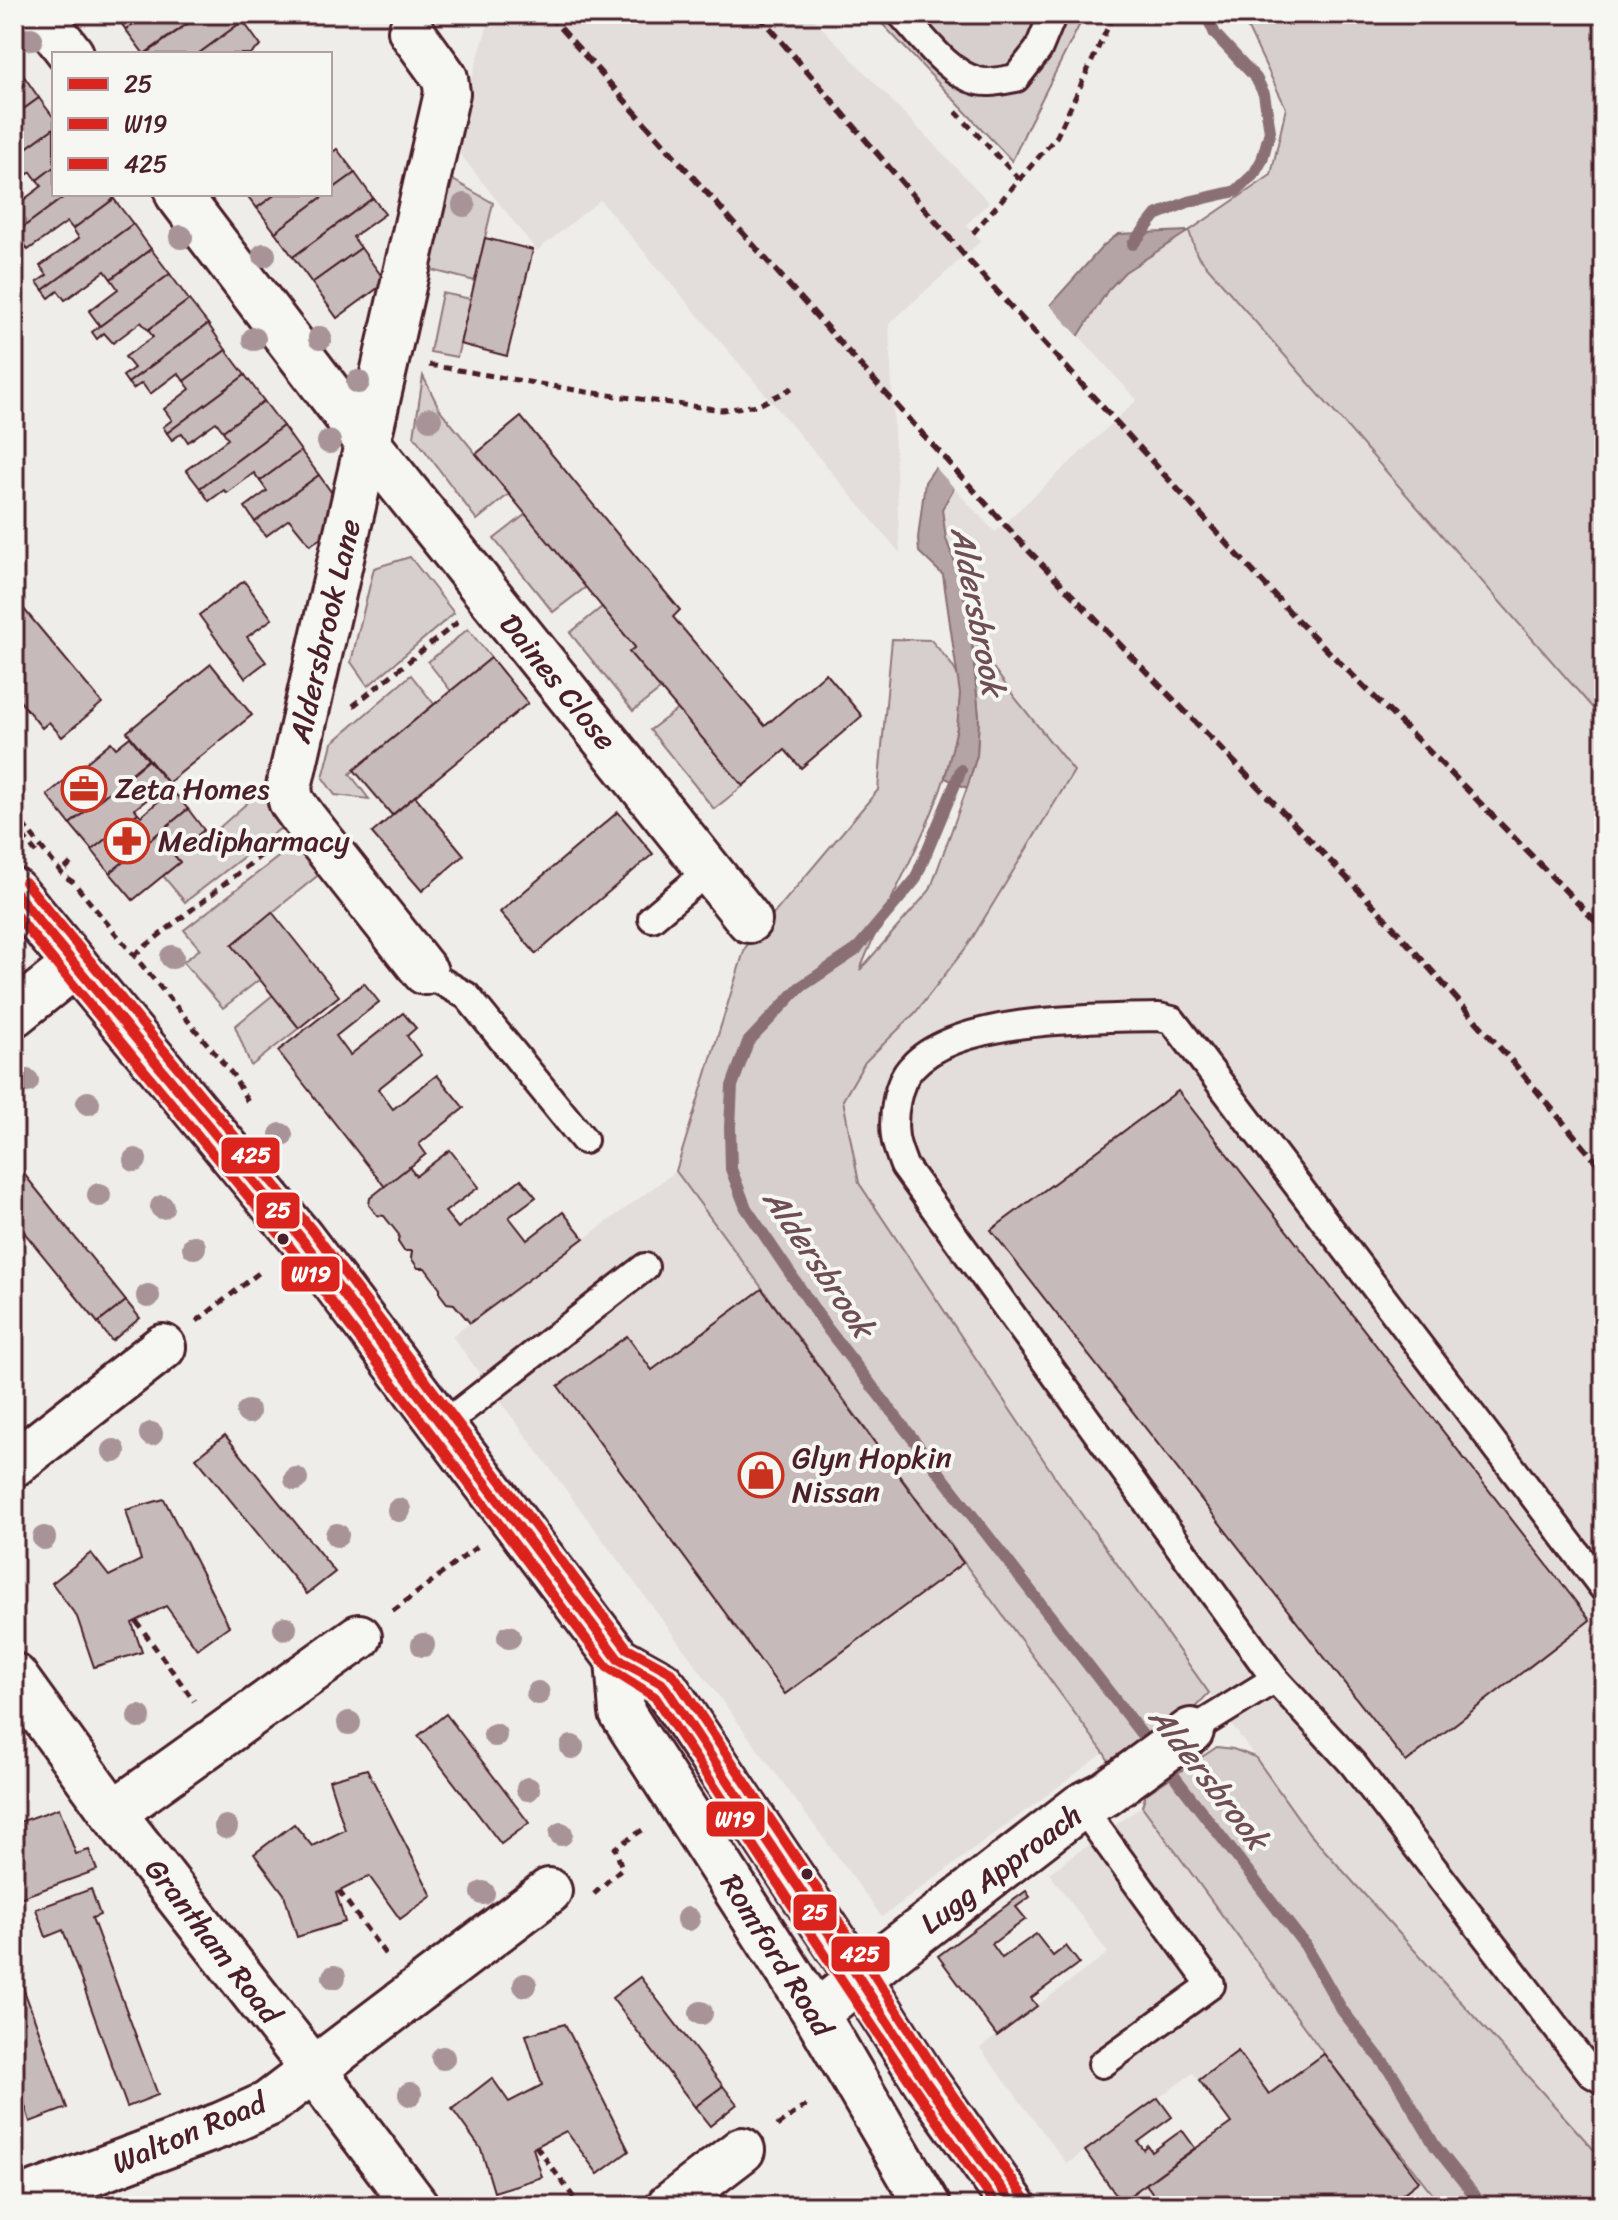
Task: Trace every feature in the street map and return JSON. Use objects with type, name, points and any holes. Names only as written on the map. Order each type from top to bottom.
[{"type":"street","points":[[40,14],[69,52]]},
{"type":"street","name":"Aldersbrook Lane","points":[[411,31],[445,78],[447,93],[289,787],[291,801],[425,972]]},
{"type":"street","name":"Daines Close","points":[[180,196],[368,444],[749,920]]},
{"type":"street","name":"Romford Road","points":[[14,891],[301,1238],[618,1659],[661,1683],[666,1689],[925,2081],[1014,2206]]},
{"type":"street","points":[[14,1014],[75,965]]},
{"type":"street","points":[[14,1464],[163,1347]]},
{"type":"street","points":[[113,1813],[359,1637]]},
{"type":"street","name":"Romford Road","points":[[618,1659],[622,1713],[816,2014],[928,2206]]},
{"type":"street","name":"Grantham Road","points":[[14,1676],[113,1813],[416,2206]]},
{"type":"street","name":"Lugg Approach","points":[[816,2014],[1093,1800],[1191,1731]]},
{"type":"street","points":[[313,2069],[414,1993],[568,1895]]},
{"type":"street","name":"Walton Road","points":[[14,2202],[221,2125],[268,2104],[313,2069]]},
{"type":"street","points":[[669,2206],[742,2150]]},
{"type":"lane","points":[[907,21],[954,70],[978,81],[994,82],[1016,78],[1038,50],[1053,14]]},
{"type":"lane","points":[[652,918],[709,870]]},
{"type":"lane","name":"Aldersbrook Lane","points":[[425,972],[467,996],[584,1140]]},
{"type":"lane","points":[[1604,1589],[1172,1020],[1159,1017],[1077,1019],[996,1029],[944,1043],[911,1067],[899,1090],[895,1117],[895,1137],[904,1166],[1275,1679],[1353,1764],[1592,2074],[1604,2081]]},
{"type":"lane","points":[[442,1426],[645,1267]]},
{"type":"lane","points":[[1191,1731],[1275,1679]]},
{"type":"lane","points":[[1093,1800],[1211,1985],[1102,2064]]},
{"type":"path","points":[[973,233],[1057,136],[1114,14]]},
{"type":"path","points":[[428,365],[587,392],[722,410],[759,405],[792,388]]},
{"type":"path","points":[[297,751],[490,596]]},
{"type":"path","points":[[14,813],[134,955],[279,841]]},
{"type":"path","points":[[63,870],[73,861]]},
{"type":"path","points":[[163,1347],[261,1271]]},
{"type":"path","points":[[359,1637],[478,1546]]},
{"type":"path","points":[[136,1621],[220,1737]]},
{"type":"path","points":[[568,1895],[622,1868],[615,1848],[658,1820]]},
{"type":"path","points":[[339,1891],[414,1993]]},
{"type":"path","points":[[536,2146],[580,2206]]},
{"type":"shaded area","points":[[491,14],[809,14],[989,202],[966,225],[981,241],[889,324],[900,553],[600,200],[537,251],[452,144]]},
{"type":"shaded area","points":[[873,14],[1085,14],[1012,161]]},
{"type":"shaded area","points":[[1241,14],[1604,14],[1604,721],[1197,255],[1189,231],[1271,175],[1286,108]]},
{"type":"shaded area","points":[[453,180],[493,203],[475,281],[428,269]]},
{"type":"shaded area","points":[[1189,231],[1197,255],[1604,721],[1604,2161],[1309,1833],[1055,1477],[859,1183],[843,1100],[865,1062],[915,1013],[968,945],[1074,771],[972,639],[960,576],[946,539],[942,509],[954,488],[995,532],[1137,400],[1079,336],[1108,290],[1125,272]]},
{"type":"shaded area","points":[[1189,231],[1125,272],[1108,290],[1074,343],[954,488],[942,509],[946,539],[960,576],[970,624],[979,717],[977,755],[967,788],[945,778],[957,728],[960,694],[943,575],[919,552],[925,482],[1043,313],[1103,246],[1118,234]]},
{"type":"shaded area","points":[[442,293],[471,299],[457,357],[430,352]]},
{"type":"shaded area","points":[[423,376],[440,410],[509,494],[477,520],[414,436]]},
{"type":"shaded area","points":[[526,514],[586,587],[553,612],[494,539]]},
{"type":"shaded area","points":[[410,557],[454,613],[368,686],[351,662],[374,568]]},
{"type":"shaded area","points":[[602,607],[635,647],[630,651],[661,689],[633,711],[570,633]]},
{"type":"shaded area","points":[[468,629],[491,658],[451,691],[428,662]]},
{"type":"shaded area","points":[[892,639],[931,640],[957,674],[959,711],[954,745],[932,811],[860,970],[930,890],[967,788],[977,755],[979,717],[972,639],[1074,771],[968,945],[915,1013],[865,1062],[843,1100],[859,1183],[1055,1477],[1209,1693],[1184,1719],[1113,1768],[676,1171],[745,948],[878,790]]},
{"type":"shaded area","points":[[411,675],[434,704],[350,774],[369,799],[335,795],[323,778],[332,743]]},
{"type":"shaded area","points":[[678,709],[743,786],[714,809],[650,730]]},
{"type":"shaded area","points":[[264,788],[290,821],[185,902],[163,876],[180,862],[174,855],[204,830],[210,836]]},
{"type":"shaded area","points":[[303,838],[327,868],[232,945],[260,979],[223,1008],[183,962],[200,949],[184,930]]},
{"type":"shaded area","points":[[273,995],[299,1028],[251,1066],[235,1026]]},
{"type":"shaded area","points":[[676,1171],[1104,1753],[882,1917],[452,1336]]},
{"type":"shaded area","points":[[1217,1747],[1255,1757],[1309,1833],[1604,2161],[1604,2206],[1442,2206],[1324,2054],[1142,1806],[1146,1794]]},
{"type":"shaded area","points":[[1142,1806],[1324,2054],[1442,2206],[1116,2206],[1231,2123],[1193,2073],[1067,2164],[980,2048],[1108,1953],[1049,1873]]},
{"type":"pier","points":[[1047,302],[1081,339],[957,491],[933,465]]},
{"type":"building","points":[[115,14],[148,14],[126,30]]},
{"type":"building","points":[[148,14],[201,14],[147,52],[142,52],[126,30]]},
{"type":"building","points":[[201,14],[238,14],[243,21],[201,52],[149,52]]},
{"type":"building","points":[[243,21],[261,46],[253,52],[201,52]]},
{"type":"building","points":[[21,72],[39,98],[14,116],[14,77]]},
{"type":"building","points":[[39,98],[52,115],[52,129],[14,157],[14,116]]},
{"type":"building","points":[[52,129],[52,169],[37,180],[31,172],[14,184],[14,157]]},
{"type":"building","points":[[337,149],[355,173],[332,190],[332,153]]},
{"type":"building","points":[[52,169],[52,196],[65,196],[14,234],[14,207],[42,186],[37,180]]},
{"type":"building","points":[[355,173],[373,198],[293,257],[275,232],[323,196],[332,196],[332,190]]},
{"type":"building","points":[[65,196],[112,196],[114,199],[73,229],[67,222],[28,250],[21,239],[14,243],[14,234]]},
{"type":"building","points":[[248,196],[273,196],[257,208]]},
{"type":"building","points":[[273,196],[323,196],[275,232],[257,208]]},
{"type":"building","points":[[373,198],[385,214],[353,237],[361,248],[312,283],[293,257]]},
{"type":"building","points":[[114,199],[133,224],[43,290],[37,282],[47,275],[40,266],[79,238],[73,229]]},
{"type":"building","points":[[133,224],[151,249],[111,279],[105,271],[65,300],[58,291],[49,298],[43,290]]},
{"type":"building","points":[[485,238],[533,250],[507,356],[460,344]]},
{"type":"building","points":[[361,248],[386,282],[337,318],[312,283]]},
{"type":"building","points":[[151,249],[170,274],[100,326],[89,311],[118,289],[111,279]]},
{"type":"building","points":[[170,274],[189,300],[148,330],[141,322],[113,343],[104,333],[97,339],[92,332]]},
{"type":"building","points":[[189,300],[208,324],[128,383],[123,376],[134,368],[125,357],[153,337],[148,330]]},
{"type":"building","points":[[208,324],[226,350],[184,381],[178,373],[150,394],[142,383],[133,389],[128,383]]},
{"type":"building","points":[[226,350],[245,375],[167,433],[163,427],[172,420],[164,409],[190,389],[184,381]]},
{"type":"building","points":[[245,375],[264,401],[223,431],[216,422],[188,442],[182,433],[172,440],[167,433]]},
{"type":"building","points":[[264,401],[283,426],[200,488],[186,470],[228,439],[223,431]]},
{"type":"building","points":[[521,417],[680,610],[673,617],[765,726],[826,673],[862,716],[801,768],[785,750],[743,786],[629,652],[635,647],[476,454]]},
{"type":"building","points":[[283,426],[301,451],[260,481],[254,473],[227,493],[224,490],[209,501],[200,488]]},
{"type":"building","points":[[301,451],[319,475],[255,522],[245,507],[267,491],[260,481]]},
{"type":"building","points":[[319,475],[334,496],[324,536],[310,545],[289,519],[266,536],[255,522]]},
{"type":"building","points":[[244,581],[272,619],[247,637],[266,662],[245,678],[199,615]]},
{"type":"building","points":[[23,608],[102,703],[62,737],[49,722],[42,728],[14,694],[14,615]]},
{"type":"building","points":[[491,658],[528,703],[392,815],[354,770]]},
{"type":"building","points":[[211,664],[252,715],[168,783],[127,732]]},
{"type":"building","points":[[130,737],[148,760],[70,824],[47,795],[111,742],[116,748]]},
{"type":"building","points":[[148,760],[168,783],[135,809],[138,813],[92,850],[70,824]]},
{"type":"building","points":[[172,790],[188,809],[110,873],[92,850]]},
{"type":"building","points":[[415,796],[464,855],[422,891],[372,833]]},
{"type":"building","points":[[188,809],[204,830],[174,855],[180,862],[133,900],[110,873]]},
{"type":"building","points":[[618,812],[653,854],[536,954],[500,912]]},
{"type":"building","points":[[272,912],[339,996],[299,1028],[232,945]]},
{"type":"building","points":[[364,983],[379,1002],[336,1036],[350,1055],[403,1013],[416,1028],[407,1036],[421,1055],[378,1089],[393,1109],[437,1075],[464,1108],[419,1144],[426,1154],[385,1187],[278,1051]]},
{"type":"building","points":[[1178,1091],[1590,1620],[1406,1762],[991,1230]]},
{"type":"building","points":[[450,1150],[479,1187],[445,1212],[458,1228],[521,1179],[536,1197],[509,1217],[527,1240],[563,1212],[584,1238],[470,1323],[454,1304],[447,1303],[425,1268],[418,1268],[411,1258],[412,1251],[404,1251],[398,1242],[399,1235],[384,1216],[377,1215],[369,1205],[370,1198],[409,1167],[416,1176]]},
{"type":"building","points":[[16,1164],[126,1301],[98,1323],[14,1220]]},
{"type":"building","name":"Glyn Hopkin Nissan","points":[[762,1289],[963,1563],[785,1694],[558,1386],[627,1336],[652,1370]]},
{"type":"building","points":[[126,1301],[140,1318],[112,1341],[98,1323]]},
{"type":"building","points":[[225,1435],[335,1572],[307,1594],[196,1458]]},
{"type":"building","points":[[164,1499],[229,1626],[197,1649],[166,1606],[132,1623],[142,1652],[94,1667],[77,1617],[52,1583],[91,1553],[109,1576],[141,1560],[126,1510]]},
{"type":"building","points":[[446,1714],[529,1823],[501,1844],[418,1736]]},
{"type":"building","points":[[367,1769],[432,1896],[400,1919],[369,1876],[336,1893],[345,1922],[297,1937],[284,1894],[254,1854],[294,1824],[312,1846],[345,1830],[329,1780]]},
{"type":"building","points":[[59,1808],[76,1854],[89,1850],[97,1870],[14,1900],[14,1824]]},
{"type":"building","points":[[91,1889],[100,1915],[92,1918],[158,2095],[127,2107],[63,1930],[46,1937],[36,1909]]},
{"type":"building","points":[[1026,1891],[1030,1897],[1016,1907],[1026,1919],[992,1944],[1002,1958],[1036,1934],[1053,1956],[1066,1946],[1079,1963],[1031,1998],[1037,2006],[997,2036],[938,1956]]},
{"type":"building","points":[[16,1968],[67,2108],[30,2122],[25,2106],[14,2110]]},
{"type":"building","points":[[640,1977],[723,2086],[695,2107],[612,1998]]},
{"type":"building","points":[[565,2024],[629,2151],[598,2174],[566,2131],[533,2148],[542,2177],[494,2192],[481,2149],[452,2109],[492,2078],[509,2102],[542,2085],[526,2035]]},
{"type":"building","points":[[1238,2051],[1269,2094],[1324,2054],[1419,2181],[1387,2206],[1162,2206],[1146,2184],[1231,2123],[1199,2080]]},
{"type":"building","points":[[723,2086],[737,2104],[710,2126],[695,2107]]},
{"type":"building","points":[[1158,2098],[1172,2117],[1138,2142],[1144,2150],[1148,2146],[1152,2152],[1182,2130],[1195,2148],[1121,2202],[1085,2151]]},
{"type":"waterway","name":"Aldersbrook","points":[[1133,244],[1156,215],[1188,202],[1236,191],[1254,174],[1262,160],[1270,131],[1264,94],[1256,78],[1215,34],[1206,14]]},
{"type":"waterway","name":"Aldersbrook","points":[[961,770],[915,880],[856,950],[799,988],[748,1042],[732,1086],[731,1169],[746,1208],[827,1328],[1305,1945],[1342,2010],[1395,2078],[1435,2146],[1483,2206]]},
{"type":"railway","points":[[548,14],[1029,551],[1377,909],[1604,1171]]},
{"type":"railway","points":[[758,14],[971,263],[1298,621],[1604,930]]},
{"type":"transit line","name":"425","points":[[25,882],[312,1230],[627,1648],[669,1671],[677,1680],[937,2073],[1025,2198]]},
{"type":"transit line","name":"25","points":[[14,891],[301,1238],[618,1659],[661,1683],[666,1689],[925,2081],[1014,2206]]},
{"type":"transit line","name":"W19","points":[[14,913],[290,1247],[607,1667],[655,1697],[866,2017],[997,2206]]},
{"type":"place","name":"Zeta Homes","points":[[84,789]]},
{"type":"place","name":"Medipharmacy","points":[[127,841]]},
{"type":"place","name":"Glyn Hopkin Nissan","points":[[761,1475]]}]
